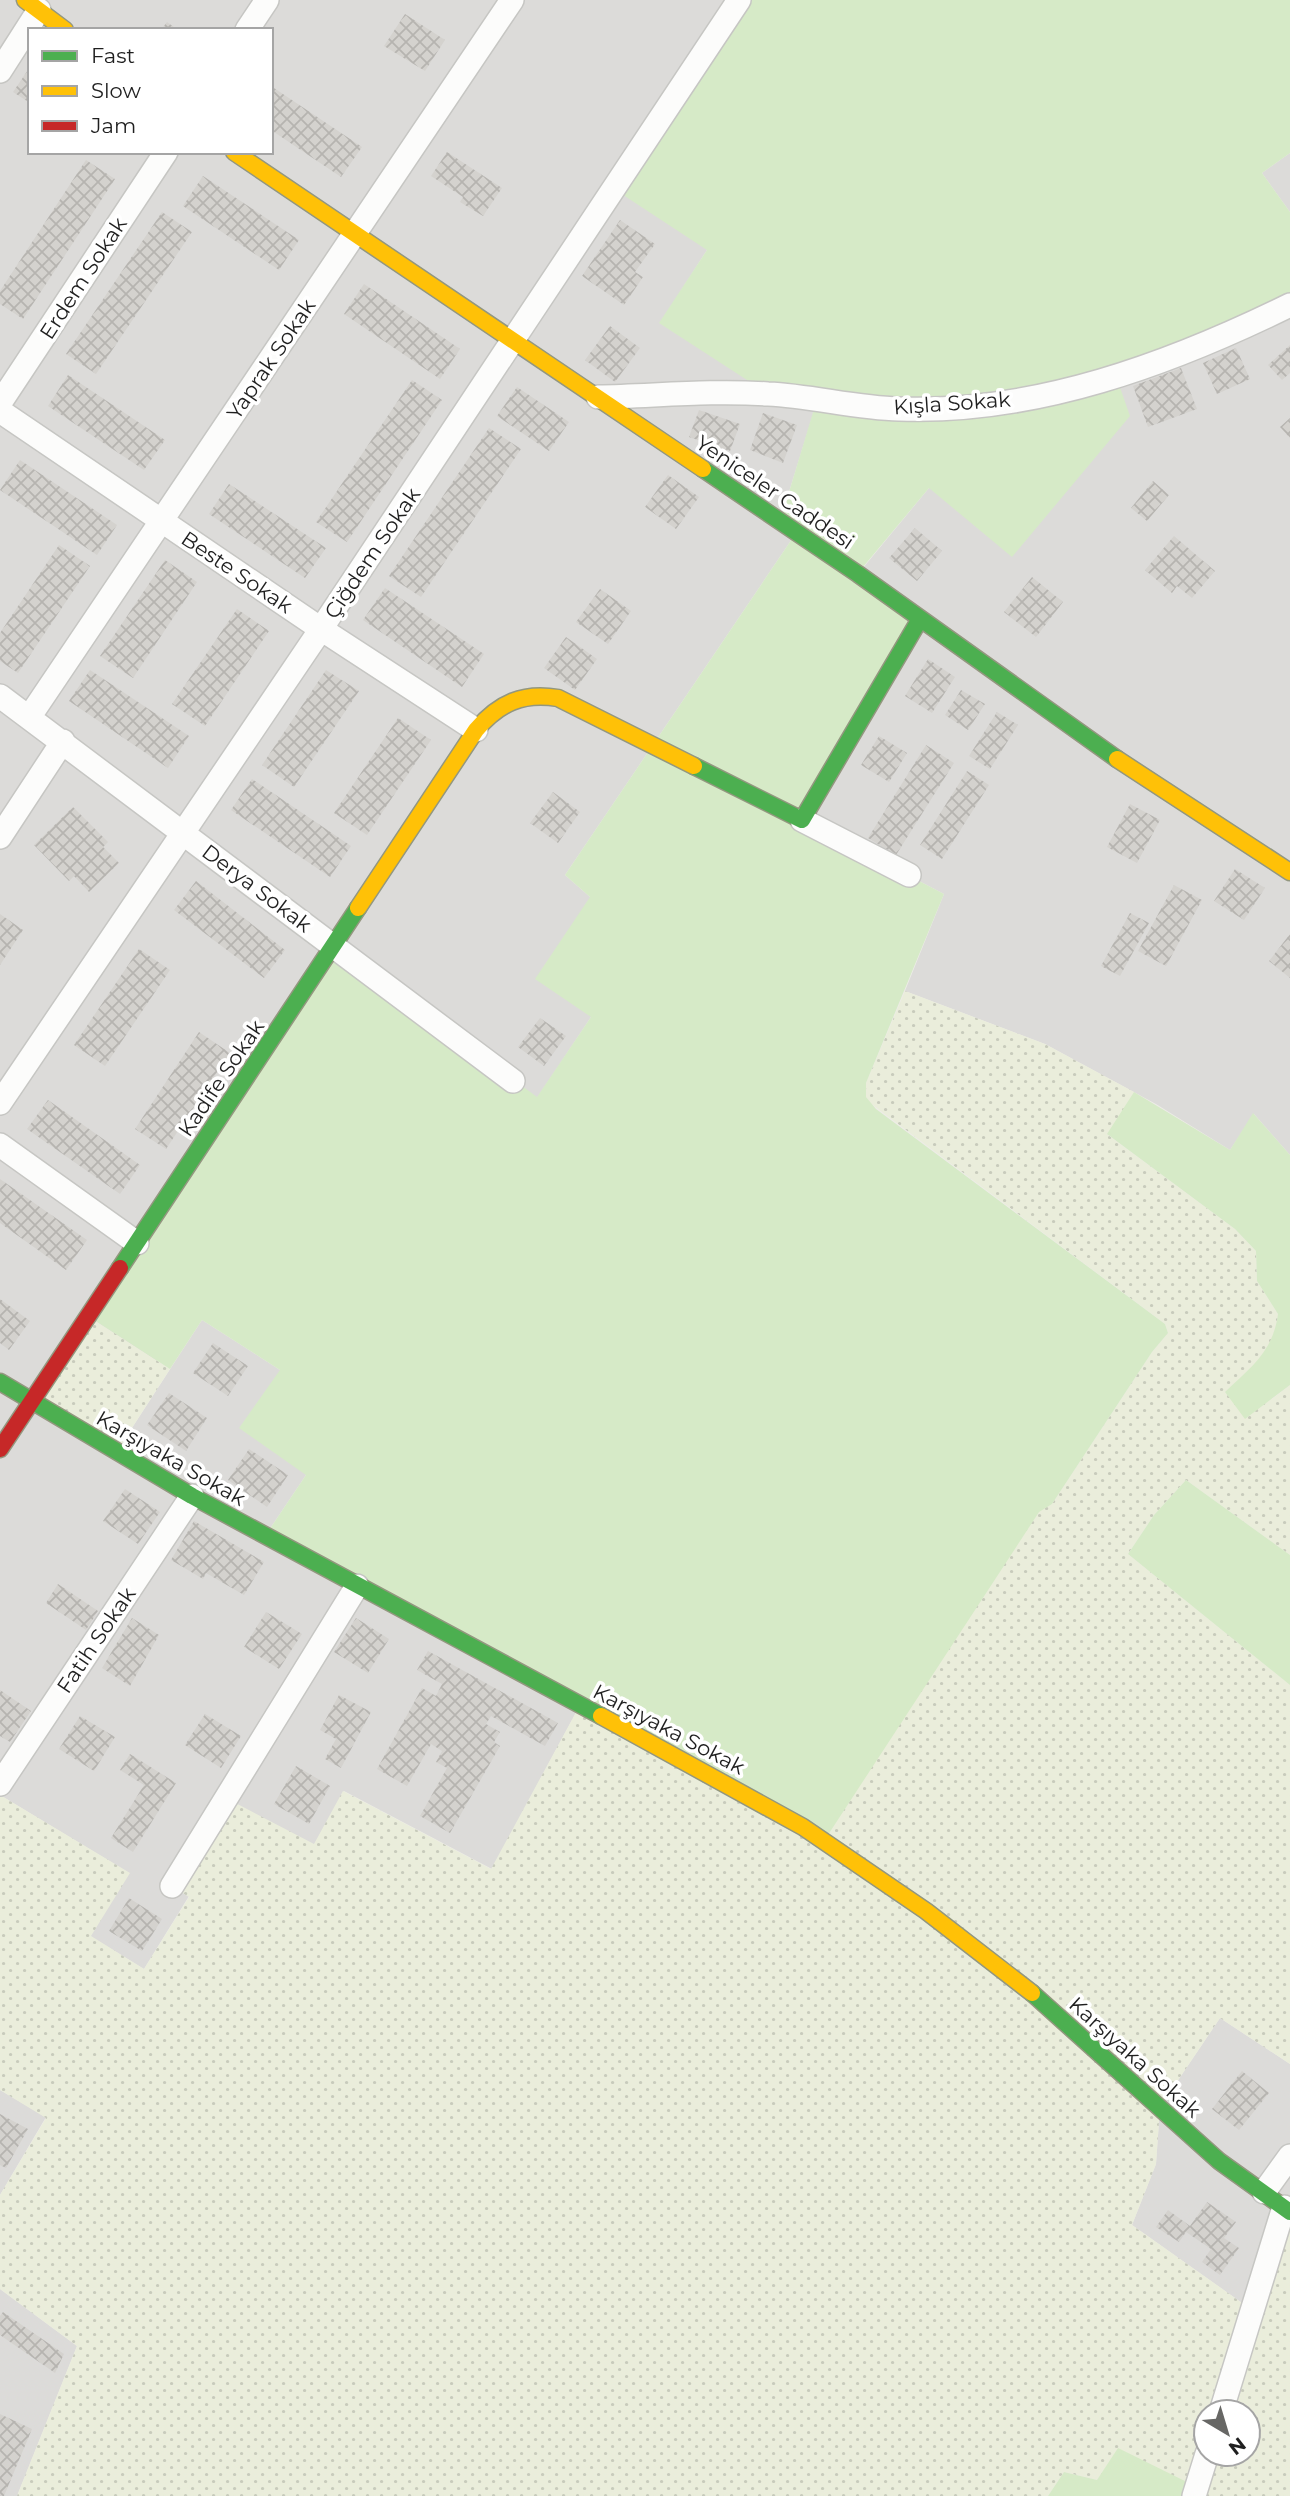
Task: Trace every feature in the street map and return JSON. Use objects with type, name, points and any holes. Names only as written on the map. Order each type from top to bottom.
[{"type":"street","points":[[248,28],[267,0]]},
{"type":"street","name":"Yaprak Sokak","points":[[30,716],[512,0]]},
{"type":"street","name":"Çiğdem Sokak","points":[[0,1103],[321,629],[739,0]]},
{"type":"street","points":[[0,71],[32,5],[62,28]]},
{"type":"street","name":"Erdem Sokak","points":[[0,403],[165,154]]},
{"type":"street","name":"Yeniceler Caddesi","points":[[237,154],[858,573],[1088,740],[1290,872]]},
{"type":"street","name":"Kışla Sokak","points":[[598,397],[767,393],[899,410],[981,405],[1026,398],[1122,374],[1176,357],[1290,305]]},
{"type":"street","name":"Beste Sokak","points":[[0,411],[321,629],[476,730]]},
{"type":"street","points":[[909,875],[802,820],[920,619]]},
{"type":"street","name":"Kadife Sokak","points":[[0,1449],[476,730],[492,713],[523,696],[543,694],[558,698],[802,820]]},
{"type":"street","name":"Derya Sokak","points":[[0,696],[513,1081]]},
{"type":"street","points":[[0,837],[63,741]]},
{"type":"street","points":[[0,1145],[136,1243]]},
{"type":"street","name":"Karşıyaka Sokak","points":[[0,1382],[192,1496],[723,1781],[803,1827],[862,1865],[1031,1992],[1202,2146],[1287,2209]]},
{"type":"street","name":"Fatih Sokak","points":[[3,1772],[192,1496]]},
{"type":"street","points":[[172,1886],[357,1586]]},
{"type":"street","points":[[1264,2192],[1290,2156]]},
{"type":"street","points":[[1226,2398],[1287,2209]]},
{"type":"street","points":[[1194,2496],[1203,2468]]},
{"type":"shaded area","points":[[0,0],[739,0],[707,250],[660,323],[818,398],[780,521],[796,533],[565,875],[590,897],[591,1017],[537,1098],[334,946],[117,1451],[202,1320],[280,1370],[306,1475],[265,1536],[580,1705],[492,1869],[344,1791],[314,1845],[172,1886],[189,1896],[144,1969],[90,1936],[129,1873],[0,1795]]},
{"type":"shaded area","points":[[1290,153],[1290,212],[1262,173]]},
{"type":"shaded area","points":[[1290,305],[1290,1155],[1254,1114],[1230,1150],[1156,1104],[1045,1044],[905,991],[944,894],[802,820],[858,574],[929,488],[1115,376]]},
{"type":"shaded area","points":[[1220,2018],[1290,2064],[1290,2212],[1252,2310],[1132,2225],[1156,2164],[1160,2107]]},
{"type":"shaded area","points":[[0,2090],[46,2117],[0,2195]]},
{"type":"shaded area","points":[[0,2289],[77,2346],[17,2496],[0,2496]]},
{"type":"green space","points":[[739,0],[1290,0],[1290,153],[1262,173],[1290,212],[1290,305],[1116,376],[1130,416],[1012,557],[929,488],[858,573],[920,619],[802,820],[944,894],[866,1083],[866,1097],[876,1109],[1165,1324],[1168,1333],[1152,1352],[1052,1504],[1039,1512],[824,1841],[265,1536],[306,1475],[239,1428],[280,1370],[202,1320],[170,1369],[88,1316],[334,946],[537,1097],[591,1017],[535,979],[590,897],[565,875],[796,533],[780,522],[817,399],[767,393],[659,323],[707,250],[614,189]]},
{"type":"green space","points":[[905,991],[1045,1044],[1134,1092],[1108,1135],[1235,1229],[1256,1251],[1257,1281],[1278,1314],[1276,1332],[1261,1358],[1225,1393],[1272,1399],[1290,1385],[1290,1555],[1186,1480],[1154,1515],[1128,1554],[1290,1685],[1290,2064],[1220,2018],[1160,2107],[1156,2164],[1132,2225],[1252,2310],[1290,2212],[1290,2496],[1194,2496],[1064,2472],[1048,2496],[17,2496],[77,2346],[0,2289],[0,2195],[46,2118],[0,2090],[0,1795],[130,1873],[91,1936],[144,1969],[189,1897],[172,1886],[226,1798],[314,1844],[343,1791],[491,1869],[580,1705],[1052,1504],[1152,1352],[1168,1333],[1165,1324],[870,1103],[866,1097],[866,1083]]},
{"type":"green space","points":[[1134,1092],[1230,1150],[1253,1113],[1290,1155],[1290,1385],[1245,1419],[1225,1392],[1266,1349],[1278,1314],[1257,1281],[1256,1251],[1235,1229],[1107,1134]]},
{"type":"green space","points":[[88,1316],[170,1369],[117,1451],[32,1401]]},
{"type":"green space","points":[[1186,1480],[1290,1555],[1290,1685],[1128,1554],[1154,1515]]},
{"type":"green space","points":[[1118,2448],[1197,2487],[1194,2496],[1048,2496],[1064,2472],[1097,2480]]},
{"type":"building","points":[[405,14],[445,40],[425,71],[384,46]]},
{"type":"building","points":[[167,22],[175,28],[162,28]]},
{"type":"building","points":[[28,70],[28,102],[13,92]]},
{"type":"building","points":[[273,87],[362,147],[341,177],[273,131]]},
{"type":"building","points":[[447,152],[502,188],[483,216],[460,202],[463,197],[431,176]]},
{"type":"building","points":[[86,160],[115,179],[23,319],[0,304],[0,291]]},
{"type":"building","points":[[203,176],[299,240],[279,270],[183,206]]},
{"type":"building","points":[[162,212],[192,232],[96,374],[66,354]]},
{"type":"building","points":[[620,220],[655,244],[635,272],[643,277],[624,305],[582,276]]},
{"type":"building","points":[[364,284],[460,349],[440,379],[344,314]]},
{"type":"building","points":[[610,326],[640,348],[615,382],[585,360]]},
{"type":"building","points":[[1290,345],[1290,373],[1282,380],[1268,365]]},
{"type":"building","points":[[1236,348],[1250,379],[1217,394],[1203,363]]},
{"type":"building","points":[[1181,368],[1197,409],[1148,427],[1133,386]]},
{"type":"building","points":[[68,375],[165,440],[144,470],[48,406]]},
{"type":"building","points":[[412,380],[442,400],[347,542],[316,522]]},
{"type":"building","points":[[517,387],[569,422],[549,451],[497,416]]},
{"type":"building","points":[[699,410],[740,424],[730,451],[689,437]]},
{"type":"building","points":[[763,413],[797,425],[783,463],[750,450]]},
{"type":"building","points":[[1290,418],[1290,438],[1280,427]]},
{"type":"building","points":[[489,428],[521,449],[421,597],[389,576]]},
{"type":"building","points":[[20,460],[117,525],[97,555],[0,490]]},
{"type":"building","points":[[668,475],[699,497],[676,529],[645,507]]},
{"type":"building","points":[[1153,481],[1169,495],[1147,521],[1131,508]]},
{"type":"building","points":[[229,484],[326,548],[305,578],[209,514]]},
{"type":"building","points":[[915,528],[942,551],[917,581],[889,558]]},
{"type":"building","points":[[1174,536],[1215,571],[1192,598],[1177,586],[1172,593],[1145,570]]},
{"type":"building","points":[[59,545],[90,566],[18,673],[0,661],[0,633]]},
{"type":"building","points":[[165,560],[197,582],[133,678],[100,656]]},
{"type":"building","points":[[1032,577],[1063,602],[1036,637],[1004,612]]},
{"type":"building","points":[[385,588],[484,654],[462,687],[363,620]]},
{"type":"building","points":[[600,589],[631,611],[608,644],[576,622]]},
{"type":"building","points":[[237,609],[269,631],[205,726],[172,704]]},
{"type":"building","points":[[566,637],[597,659],[575,690],[544,668]]},
{"type":"building","points":[[928,659],[955,677],[932,713],[905,696]]},
{"type":"building","points":[[90,670],[189,736],[168,768],[69,701]]},
{"type":"building","points":[[326,670],[359,691],[294,787],[262,765]]},
{"type":"building","points":[[961,690],[985,704],[968,730],[945,715]]},
{"type":"building","points":[[997,712],[1018,725],[990,769],[969,756]]},
{"type":"building","points":[[398,718],[431,740],[367,835],[334,813]]},
{"type":"building","points":[[879,736],[907,753],[889,782],[861,765]]},
{"type":"building","points":[[926,745],[954,763],[896,855],[868,838]]},
{"type":"building","points":[[967,771],[989,785],[942,859],[920,845]]},
{"type":"building","points":[[252,779],[351,846],[330,877],[231,810]]},
{"type":"building","points":[[553,792],[580,812],[558,843],[530,823]]},
{"type":"building","points":[[1130,804],[1160,820],[1137,863],[1107,847]]},
{"type":"building","points":[[73,807],[108,842],[103,847],[119,863],[89,892],[74,876],[69,881],[34,845]]},
{"type":"building","points":[[1235,869],[1265,888],[1244,920],[1214,901]]},
{"type":"building","points":[[196,881],[285,950],[264,978],[174,910]]},
{"type":"building","points":[[1174,885],[1202,900],[1166,966],[1138,951]]},
{"type":"building","points":[[1130,913],[1149,923],[1120,976],[1101,966]]},
{"type":"building","points":[[0,914],[23,930],[0,965]]},
{"type":"building","points":[[1290,934],[1290,978],[1269,961]]},
{"type":"building","points":[[139,949],[170,970],[105,1066],[74,1045]]},
{"type":"building","points":[[540,1018],[566,1036],[544,1066],[518,1047]]},
{"type":"building","points":[[199,1032],[230,1053],[166,1149],[135,1129]]},
{"type":"building","points":[[48,1100],[140,1165],[120,1194],[27,1129]]},
{"type":"building","points":[[0,1179],[87,1240],[66,1270],[0,1223]]},
{"type":"building","points":[[0,1299],[30,1321],[9,1350],[0,1343]]},
{"type":"building","points":[[213,1343],[248,1366],[228,1396],[193,1373]]},
{"type":"building","points":[[169,1393],[207,1418],[186,1451],[147,1425]]},
{"type":"building","points":[[249,1449],[288,1475],[267,1507],[228,1480]]},
{"type":"building","points":[[125,1489],[160,1512],[138,1544],[103,1521]]},
{"type":"building","points":[[194,1521],[264,1562],[244,1595],[206,1573],[203,1579],[171,1560]]},
{"type":"building","points":[[58,1584],[98,1611],[86,1630],[46,1603]]},
{"type":"building","points":[[266,1612],[302,1634],[279,1669],[244,1647]]},
{"type":"building","points":[[132,1618],[159,1635],[130,1686],[102,1668]]},
{"type":"building","points":[[356,1618],[389,1639],[368,1673],[334,1652]]},
{"type":"building","points":[[428,1651],[558,1723],[545,1746],[491,1716],[486,1724],[500,1732],[494,1742],[500,1746],[450,1833],[420,1816],[447,1768],[436,1762],[442,1751],[431,1744],[407,1786],[377,1769],[422,1688],[436,1696],[442,1684],[417,1670]]},
{"type":"building","points":[[0,1690],[31,1711],[10,1742],[0,1736]]},
{"type":"building","points":[[339,1695],[371,1712],[341,1768],[325,1759],[336,1739],[320,1730]]},
{"type":"building","points":[[205,1714],[241,1736],[221,1768],[185,1745]]},
{"type":"building","points":[[80,1716],[115,1737],[94,1771],[59,1749]]},
{"type":"building","points":[[130,1754],[176,1783],[133,1852],[111,1838],[144,1785],[120,1770]]},
{"type":"building","points":[[296,1766],[330,1786],[309,1824],[274,1804]]},
{"type":"building","points":[[129,1898],[162,1919],[142,1951],[109,1931]]},
{"type":"building","points":[[1242,2071],[1269,2093],[1239,2130],[1212,2109]]},
{"type":"building","points":[[0,2114],[28,2129],[6,2168],[0,2165]]},
{"type":"building","points":[[1207,2202],[1236,2222],[1224,2238],[1239,2248],[1220,2275],[1202,2262],[1211,2249],[1186,2232],[1179,2242],[1156,2227],[1168,2210],[1190,2226]]},
{"type":"building","points":[[3,2312],[64,2354],[55,2373],[0,2335],[0,2316]]},
{"type":"building","points":[[0,2414],[32,2429],[4,2496],[0,2496]]},
{"type":"traffic: fast","points":[[703,469],[858,574],[1117,759]]},
{"type":"traffic: fast","points":[[694,766],[802,820],[920,619]]},
{"type":"traffic: fast","points":[[120,1268],[358,908]]},
{"type":"traffic: fast","points":[[0,1382],[192,1496],[601,1716]]},
{"type":"traffic: fast","points":[[1032,1993],[1219,2161],[1290,2212]]},
{"type":"traffic: slow","points":[[25,0],[62,28]]},
{"type":"traffic: slow","points":[[237,154],[703,469]]},
{"type":"traffic: slow","points":[[358,908],[476,730],[494,713],[512,702],[534,697],[558,698],[694,766]]},
{"type":"traffic: slow","points":[[1117,759],[1290,872]]},
{"type":"traffic: slow","points":[[601,1716],[803,1827],[926,1911],[1032,1993]]},
{"type":"traffic: jam","points":[[0,1449],[120,1268]]}]
